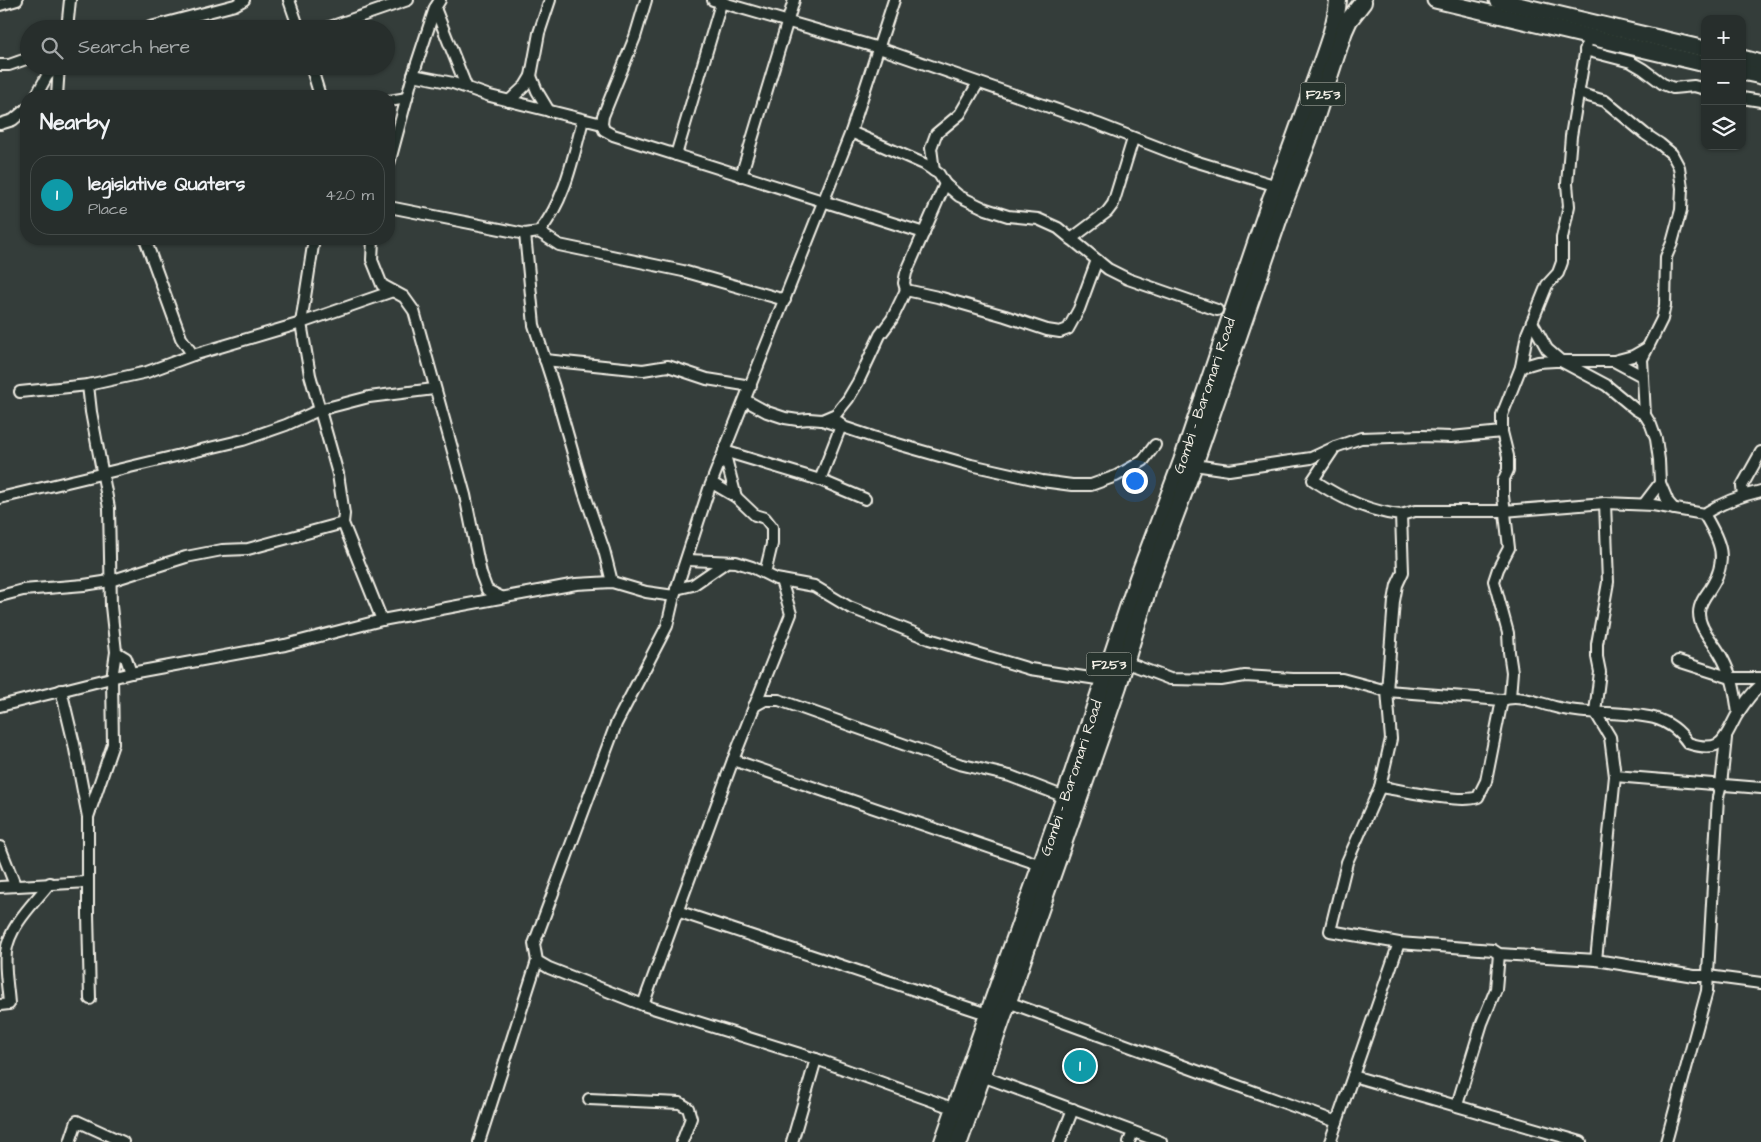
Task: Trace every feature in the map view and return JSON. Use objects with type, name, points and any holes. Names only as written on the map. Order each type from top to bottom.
[{"type":"main road","name":"F253","points":[[1284,188],[1321,61],[1337,14],[1338,0]]},
{"type":"main road","points":[[1435,0],[1586,43],[1701,63]]},
{"type":"main road","points":[[1497,0],[1701,48]]},
{"type":"main road","name":"F253","points":[[1284,188],[1344,31],[1359,1]]},
{"type":"main road","points":[[1746,59],[1761,62]]},
{"type":"main road","points":[[1746,73],[1761,76]]},
{"type":"main road","name":"Gombi - Baromari Road","points":[[943,1142],[1065,797],[1111,683],[1125,662],[1150,582],[1194,466],[1284,204],[1284,188]]},
{"type":"main road","name":"Gombi - Baromari Road","points":[[959,1142],[1008,1002],[1111,683],[1138,578],[1284,188]]},
{"type":"street","points":[[0,5],[17,0]]},
{"type":"street","points":[[68,20],[70,0]]},
{"type":"street","points":[[178,20],[235,5],[244,0]]},
{"type":"street","points":[[289,0],[296,20]]},
{"type":"street","points":[[350,20],[408,0]]},
{"type":"street","points":[[509,102],[525,86],[531,76],[539,33],[550,0]]},
{"type":"street","points":[[646,0],[635,37],[610,99],[602,124],[604,130],[613,135],[676,156],[924,232]]},
{"type":"street","points":[[741,176],[794,0]]},
{"type":"street","points":[[479,1142],[537,961],[534,944],[613,733],[667,626],[675,593],[712,482],[851,132],[894,0]]},
{"type":"street","points":[[676,156],[719,1],[879,48],[1098,124],[1191,160],[1284,188]]},
{"type":"street","points":[[395,141],[413,75],[437,4]]},
{"type":"street","points":[[437,4],[466,86]]},
{"type":"street","points":[[1380,787],[1472,799],[1478,797],[1486,781],[1512,672],[1508,633],[1494,581],[1509,548],[1504,511],[1503,481],[1508,470],[1508,456],[1502,432],[1502,415],[1521,367],[1527,334],[1547,285],[1558,273],[1562,262],[1562,238],[1569,206],[1567,184],[1571,136],[1586,43],[1631,62],[1663,84],[1673,88],[1694,86],[1701,88]]},
{"type":"street","points":[[0,65],[9,66],[20,62]]},
{"type":"street","points":[[39,90],[48,75]]},
{"type":"street","points":[[57,90],[58,75]]},
{"type":"street","points":[[313,75],[317,90]]},
{"type":"street","points":[[413,75],[466,86],[509,102],[602,124]]},
{"type":"street","points":[[531,76],[537,91],[549,111]]},
{"type":"street","points":[[934,171],[931,148],[936,134],[960,114],[978,83]]},
{"type":"street","points":[[1578,93],[1605,101],[1672,154],[1679,167],[1682,188],[1681,210],[1666,257],[1665,305],[1662,319],[1642,359],[1645,415],[1656,439],[1660,483],[1668,502],[1674,510]]},
{"type":"street","points":[[395,101],[406,98]]},
{"type":"street","points":[[1746,99],[1761,101]]},
{"type":"street","points":[[0,124],[13,120],[20,114]]},
{"type":"street","points":[[395,208],[525,234],[539,232],[548,222],[566,182],[583,120]]},
{"type":"street","points":[[851,132],[924,164],[939,174],[945,184],[959,196],[986,209],[1008,216],[1038,219],[1058,228],[1108,269],[1128,279],[1217,310]]},
{"type":"street","points":[[1071,238],[1107,212],[1113,204],[1133,139]]},
{"type":"street","points":[[822,420],[836,414],[858,382],[880,335],[892,319],[906,290],[904,283],[906,273],[945,184]]},
{"type":"street","points":[[539,232],[559,245],[683,271],[785,300]]},
{"type":"street","points":[[525,234],[534,325],[584,492],[604,550],[612,582]]},
{"type":"street","points":[[147,245],[180,338],[193,355]]},
{"type":"street","points":[[313,245],[301,323],[310,375],[338,474],[344,523],[382,620]]},
{"type":"street","points":[[372,245],[372,260],[382,285],[404,297],[414,311],[434,389],[465,495],[481,574],[487,590],[501,597]]},
{"type":"street","points":[[906,290],[1060,332],[1068,329],[1079,309],[1097,260]]},
{"type":"street","points":[[20,392],[88,385],[147,372],[193,355],[301,323],[392,291]]},
{"type":"street","points":[[1532,322],[1547,349],[1561,361],[1606,385],[1645,415]]},
{"type":"street","points":[[1521,367],[1538,362],[1614,362],[1633,356],[1647,348]]},
{"type":"street","points":[[545,360],[643,370],[668,366],[707,379],[751,386]]},
{"type":"street","points":[[1614,362],[1642,376]]},
{"type":"street","points":[[88,385],[91,412],[109,508],[110,581],[116,652],[112,678],[113,744],[88,817]]},
{"type":"street","points":[[0,498],[244,440],[320,410],[369,396],[434,389]]},
{"type":"street","points":[[745,400],[767,412],[785,418],[822,420],[971,465],[1042,481],[1072,485],[1092,485],[1116,476],[1143,461],[1156,444]]},
{"type":"street","points":[[820,480],[841,426],[836,414]]},
{"type":"street","points":[[1194,466],[1228,470],[1311,458],[1335,446],[1361,438],[1451,437],[1502,432]]},
{"type":"street","points":[[1335,446],[1313,480],[1336,495],[1386,514],[1402,515],[1415,511],[1504,511],[1605,503],[1644,504],[1704,514],[1722,503],[1761,491]]},
{"type":"street","points":[[724,451],[820,480],[865,499]]},
{"type":"street","points":[[724,451],[736,497]]},
{"type":"street","points":[[1743,495],[1742,486],[1761,452]]},
{"type":"street","points":[[712,482],[736,497],[755,515],[765,518],[772,527],[772,544],[765,573]]},
{"type":"street","points":[[1644,504],[1660,483]]},
{"type":"street","points":[[1596,960],[1614,776],[1610,737],[1595,712],[1600,672],[1597,644],[1608,582],[1605,503]]},
{"type":"street","points":[[1704,514],[1716,534],[1720,549],[1721,565],[1717,578],[1703,599],[1699,612],[1700,624],[1720,654],[1731,678],[1738,713]]},
{"type":"street","points":[[1402,515],[1404,572],[1397,585],[1394,601],[1387,691],[1390,739],[1380,787],[1347,862],[1330,931],[1399,943],[1493,950],[1499,954],[1596,960],[1694,976],[1761,983]]},
{"type":"street","points":[[0,596],[23,590],[110,581],[186,557],[222,550],[248,548],[344,523]]},
{"type":"street","points":[[687,560],[736,562],[781,580],[814,586],[849,607],[929,639],[1030,670],[1111,683]]},
{"type":"street","points":[[0,706],[131,673],[285,645],[382,620],[576,584],[612,582],[646,592],[675,593],[693,585],[726,562]]},
{"type":"street","points":[[643,1005],[733,760],[791,614],[781,580]]},
{"type":"street","points":[[116,652],[126,658],[131,673]]},
{"type":"street","points":[[1678,661],[1731,678],[1761,678]]},
{"type":"street","points":[[1125,662],[1170,678],[1221,680],[1245,676],[1293,679],[1342,679],[1387,691],[1532,700],[1574,711],[1655,719],[1680,733],[1688,743],[1694,745],[1707,746],[1718,744],[1726,738]]},
{"type":"street","points":[[1666,1142],[1707,991],[1718,797],[1726,738],[1738,713],[1752,692],[1761,685]]},
{"type":"street","points":[[61,690],[88,817],[90,999]]},
{"type":"street","points":[[754,706],[764,700],[779,700],[959,764],[1010,776],[1065,797]]},
{"type":"street","points":[[733,760],[1041,865]]},
{"type":"street","points":[[1614,776],[1761,788]]},
{"type":"street","points":[[0,847],[15,885]]},
{"type":"street","points":[[0,887],[88,882]]},
{"type":"street","points":[[0,1005],[9,1004],[6,956],[8,942],[17,925],[50,883]]},
{"type":"street","points":[[677,911],[987,1014]]},
{"type":"street","points":[[1330,1142],[1399,943]]},
{"type":"street","points":[[1457,1105],[1482,1024],[1496,989],[1499,954]]},
{"type":"street","points":[[537,961],[643,1005],[816,1059],[955,1109]]},
{"type":"street","points":[[1008,1002],[1337,1122]]},
{"type":"street","points":[[792,1142],[816,1059]]},
{"type":"street","points":[[982,1076],[1161,1142]]},
{"type":"street","points":[[1353,1076],[1457,1105],[1556,1138],[1581,1142]]},
{"type":"street","points":[[589,1099],[680,1103],[688,1108],[691,1118],[682,1142]]},
{"type":"street","points":[[1060,1142],[1073,1109]]},
{"type":"street","points":[[70,1142],[77,1121],[123,1142]]},
{"type":"street","points":[[1129,1142],[1133,1132]]},
{"type":"place","name":"legislative Quaters","points":[[1080,1066]]}]
